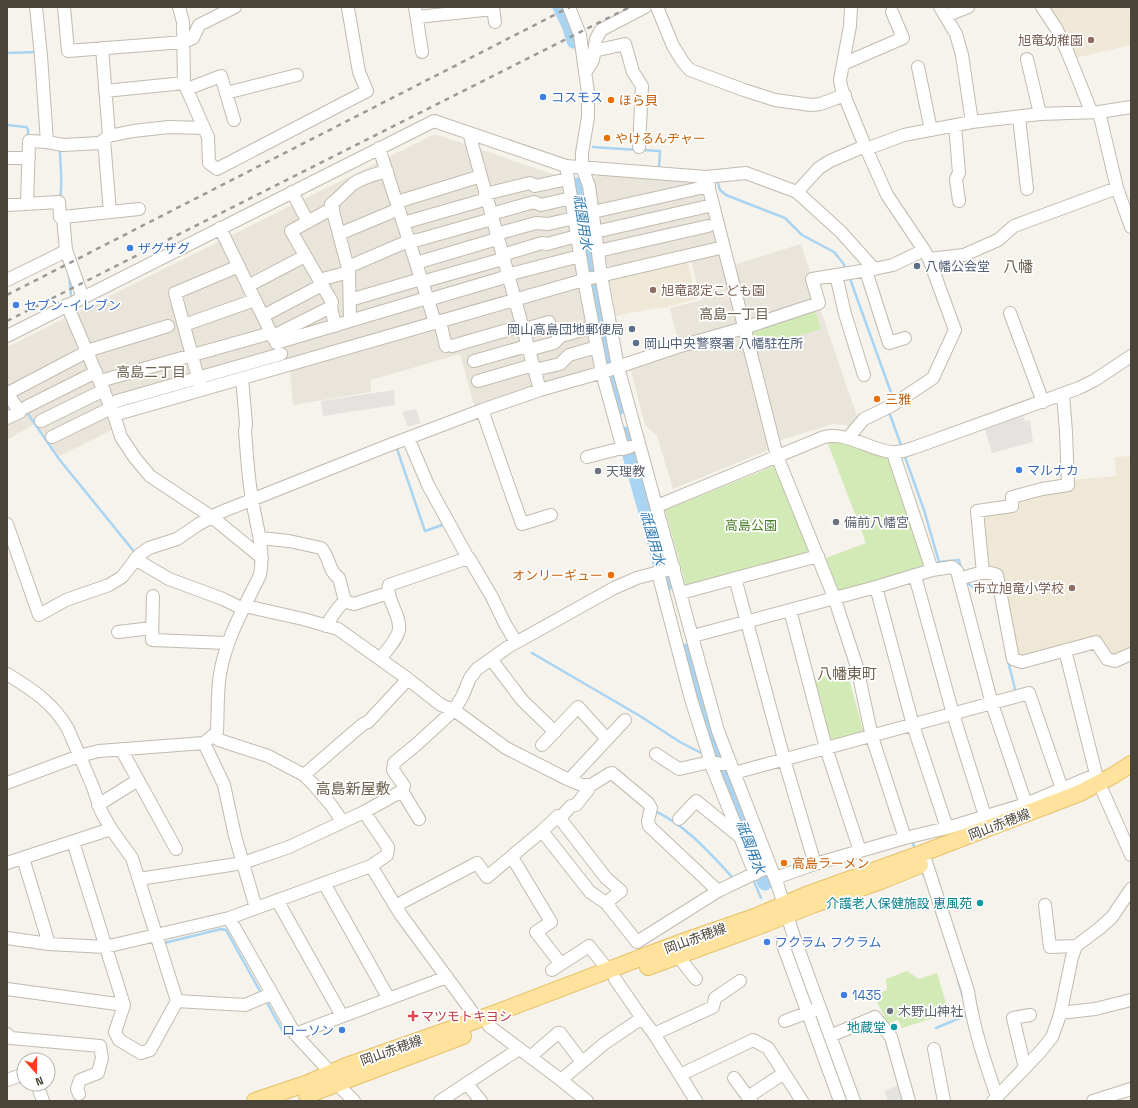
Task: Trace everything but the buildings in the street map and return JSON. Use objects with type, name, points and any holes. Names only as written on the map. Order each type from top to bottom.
[{"type":"main road","name":"岡山赤穂線","points":[[289,1101],[334,1078],[346,1066],[485,1022],[612,975],[678,956],[785,910],[806,895],[924,858],[1080,793],[1099,784],[1131,764]]},
{"type":"main road","name":"岡山赤穂線","points":[[1099,784],[1131,776]]},
{"type":"main road","name":"岡山赤穂線","points":[[612,975],[682,942],[757,916],[785,910]]},
{"type":"main road","name":"岡山赤穂線","points":[[255,1101],[308,1083],[334,1078]]},
{"type":"street","points":[[36,7],[47,142]]},
{"type":"street","points":[[64,7],[68,50],[184,42],[193,38],[199,25],[235,7]]},
{"type":"street","points":[[179,7],[183,22],[185,86],[208,136],[208,163],[217,169],[367,91],[359,72],[347,7]]},
{"type":"street","points":[[569,7],[580,35],[589,107],[587,130],[582,153],[582,167],[589,186],[598,251],[592,278],[593,327],[597,347],[609,370],[630,448]]},
{"type":"street","points":[[585,73],[592,60],[596,39],[602,30],[645,7]]},
{"type":"street","points":[[657,7],[673,46],[690,70],[775,100],[811,105],[820,104],[844,95]]},
{"type":"street","points":[[848,438],[864,418],[891,406],[933,378],[955,330],[926,255],[887,195],[844,95],[840,80],[850,26],[851,7]]},
{"type":"street","points":[[968,7],[943,11],[956,34],[962,55],[972,122]]},
{"type":"street","points":[[1042,7],[1056,28],[1095,112],[1117,188],[1131,227]]},
{"type":"street","points":[[422,52],[416,12],[493,8],[495,22]]},
{"type":"street","points":[[843,64],[903,38],[892,12]]},
{"type":"street","points":[[594,51],[625,44],[633,72],[642,86],[639,147]]},
{"type":"street","points":[[102,48],[110,212]]},
{"type":"street","points":[[1027,58],[1040,114]]},
{"type":"street","points":[[918,67],[931,130]]},
{"type":"street","points":[[226,93],[297,75]]},
{"type":"street","points":[[105,91],[185,86],[220,76],[234,120]]},
{"type":"street","points":[[797,192],[820,168],[830,162],[904,135],[972,122],[1019,116],[1095,112],[1131,107]]},
{"type":"street","points":[[1019,116],[1027,190]]},
{"type":"street","points":[[7,336],[434,121],[566,166],[708,182]]},
{"type":"street","points":[[954,125],[958,173],[956,179],[959,201]]},
{"type":"street","points":[[27,203],[29,141],[63,145],[100,143],[106,138],[133,130],[169,127],[204,128]]},
{"type":"street","points":[[469,133],[527,348],[540,390]]},
{"type":"street","points":[[379,148],[435,322],[441,326],[449,346],[549,322]]},
{"type":"street","points":[[7,158],[29,158]]},
{"type":"street","points":[[566,166],[580,256],[592,278],[609,370],[630,448],[657,506],[665,571],[698,697],[718,762],[761,870],[775,878],[795,941],[783,945],[813,1010],[847,1100]]},
{"type":"street","points":[[350,321],[348,269],[331,204],[342,196],[354,183],[371,175],[387,171]]},
{"type":"street","points":[[593,212],[746,173],[797,192],[841,232],[870,270],[889,343],[905,338]]},
{"type":"street","points":[[339,234],[398,206],[481,176]]},
{"type":"street","points":[[403,223],[530,183],[535,186],[568,179]]},
{"type":"street","points":[[708,182],[777,456],[834,597],[857,667],[872,737],[905,838]]},
{"type":"street","points":[[7,524],[39,615],[66,600],[109,585],[122,577],[137,557],[150,548],[177,539],[212,517],[408,438],[540,390],[744,328],[819,303],[812,279],[870,270],[926,255],[964,255],[998,240],[1014,226],[1117,188]]},
{"type":"street","points":[[292,192],[308,222]]},
{"type":"street","points":[[263,316],[348,269],[406,242],[418,240],[534,202],[541,205],[571,198]]},
{"type":"street","points":[[7,205],[59,202],[60,216],[63,217],[66,250],[83,298]]},
{"type":"street","points":[[595,232],[713,205]]},
{"type":"street","points":[[333,208],[291,231],[332,302],[331,307],[335,326]]},
{"type":"street","points":[[63,217],[139,209]]},
{"type":"street","points":[[416,263],[536,223],[548,224],[574,218]]},
{"type":"street","points":[[598,251],[708,226]]},
{"type":"street","points":[[220,228],[287,365]]},
{"type":"street","points":[[350,300],[421,279],[425,281],[542,243],[547,244],[577,236]]},
{"type":"street","points":[[116,409],[202,390],[514,299],[592,278],[724,247]]},
{"type":"street","points":[[7,280],[66,250]]},
{"type":"street","points":[[248,286],[306,256]]},
{"type":"street","points":[[41,421],[105,384],[192,355],[275,341],[335,326],[427,298],[431,299],[502,278],[507,275],[580,256]]},
{"type":"street","points":[[202,390],[175,293],[239,266]]},
{"type":"street","points":[[844,274],[845,314],[864,375]]},
{"type":"street","points":[[184,325],[255,300]]},
{"type":"street","points":[[67,305],[91,351],[116,409],[121,437],[135,458],[150,476],[212,517],[262,558]]},
{"type":"street","points":[[52,438],[116,409],[198,378],[275,341],[331,307]]},
{"type":"street","points":[[1010,313],[1043,402]]},
{"type":"street","points":[[7,418],[20,412],[7,394],[12,391],[91,351],[168,326]]},
{"type":"street","points":[[474,361],[554,343],[561,336],[593,327]]},
{"type":"street","points":[[478,382],[533,368],[560,364],[569,355],[597,347]]},
{"type":"street","points":[[91,351],[96,372],[105,384]]},
{"type":"street","points":[[657,506],[824,437],[833,435],[848,438],[893,452],[913,448],[1063,394],[1095,380],[1131,356]]},
{"type":"street","points":[[26,407],[96,372]]},
{"type":"street","points":[[208,739],[217,732],[220,675],[228,643],[260,575],[262,558],[260,538],[252,500],[245,432],[246,425],[242,378]]},
{"type":"street","points":[[983,573],[977,511],[1012,506],[1012,497],[1042,489],[1068,486],[1063,394]]},
{"type":"street","points":[[482,410],[522,524],[551,515]]},
{"type":"street","points":[[408,438],[428,485],[516,642]]},
{"type":"street","points":[[587,457],[618,449],[630,448]]},
{"type":"street","points":[[893,452],[932,570]]},
{"type":"street","points":[[260,538],[289,541],[321,548],[324,551],[334,575],[339,578],[345,600],[350,603],[354,604],[388,593]]},
{"type":"street","points":[[681,593],[818,556]]},
{"type":"street","points":[[137,557],[169,579],[223,599],[303,619],[328,623],[382,657],[441,705],[454,710],[506,748],[588,788]]},
{"type":"street","points":[[382,657],[396,638],[399,631],[397,613],[387,590],[389,585],[468,558]]},
{"type":"street","points":[[693,636],[834,597],[876,587],[932,570],[952,567],[957,571],[993,707],[1026,804]]},
{"type":"street","points":[[665,571],[681,593],[693,636],[698,697],[718,731],[718,762],[761,870]]},
{"type":"street","points":[[140,879],[243,863],[289,847],[364,812],[402,791],[404,786],[393,770],[394,764],[454,710],[462,697],[470,678],[476,670],[516,642],[614,588],[637,578],[665,571]]},
{"type":"street","points":[[959,579],[992,572],[996,575],[1013,659],[1022,662],[1096,642],[1107,659],[1115,661],[1131,654]]},
{"type":"street","points":[[915,576],[954,717],[985,816]]},
{"type":"street","points":[[735,578],[784,759],[815,864]]},
{"type":"street","points":[[876,587],[914,728],[947,828]]},
{"type":"street","points":[[153,596],[152,640],[228,643]]},
{"type":"street","points":[[328,623],[339,605],[345,600]]},
{"type":"street","points":[[790,610],[826,748],[860,851]]},
{"type":"street","points":[[118,632],[152,628]]},
{"type":"street","points":[[1065,650],[1099,784],[1131,855]]},
{"type":"street","points":[[491,659],[522,700],[554,732]]},
{"type":"street","points":[[7,674],[35,691],[48,702],[64,722],[93,787],[98,805],[111,829],[132,858],[140,879],[177,1001],[150,1050],[141,1053],[119,1040],[116,1032],[124,1005],[73,842]]},
{"type":"street","points":[[304,775],[363,724],[368,722],[408,679]]},
{"type":"street","points":[[656,754],[679,768],[718,762],[784,759],[914,728],[993,707],[1029,693],[1062,789]]},
{"type":"street","points":[[542,745],[578,708],[607,739]]},
{"type":"street","points":[[569,780],[625,720]]},
{"type":"street","points":[[208,739],[224,785],[235,836],[256,908]]},
{"type":"street","points":[[7,783],[79,756],[99,751],[208,739],[219,740],[268,756],[304,775],[331,805],[342,821]]},
{"type":"street","points":[[121,749],[176,849]]},
{"type":"street","points":[[395,906],[477,863],[487,877],[558,816],[560,818],[571,806],[576,805],[588,788],[612,773],[648,803],[651,809],[648,821],[649,826],[718,891]]},
{"type":"street","points":[[98,805],[138,780]]},
{"type":"street","points":[[775,878],[815,864],[905,838],[947,828],[1026,804],[1062,789],[1099,784]]},
{"type":"street","points":[[402,791],[419,819]]},
{"type":"street","points":[[679,819],[696,801],[747,835]]},
{"type":"street","points":[[7,938],[49,944],[106,946],[157,936],[229,918],[370,866],[387,855],[388,848],[364,812]]},
{"type":"street","points":[[560,818],[606,878],[621,891],[606,904]]},
{"type":"street","points":[[7,863],[111,829]]},
{"type":"street","points":[[542,831],[590,892],[606,904],[637,942],[718,891],[761,870]]},
{"type":"street","points":[[917,836],[968,990],[970,1005],[995,1099]]},
{"type":"street","points":[[512,857],[552,922],[536,932],[557,967],[589,946],[612,975],[654,1034],[696,1101]]},
{"type":"street","points":[[23,858],[49,944]]},
{"type":"street","points":[[370,866],[395,906],[473,1013],[562,1080],[587,1101]]},
{"type":"street","points":[[324,883],[389,999]]},
{"type":"street","points":[[995,1099],[1052,1037],[1060,1013],[1072,956],[1076,946],[1112,917],[1131,889]]},
{"type":"street","points":[[277,900],[342,1016]]},
{"type":"street","points":[[1046,905],[1050,948],[1076,946]]},
{"type":"street","points":[[229,918],[295,1034],[354,1101]]},
{"type":"street","points":[[678,956],[696,978]]},
{"type":"street","points":[[295,1034],[447,977]]},
{"type":"street","points":[[654,1034],[713,1007],[715,998],[740,982]]},
{"type":"street","points":[[7,988],[124,1005]]},
{"type":"street","points":[[177,1001],[245,1005],[271,994]]},
{"type":"street","points":[[1060,1013],[1095,1009],[1131,1000]]},
{"type":"street","points":[[785,1021],[813,1010]]},
{"type":"street","points":[[813,1010],[830,1036],[847,1100]]},
{"type":"street","points":[[1024,1068],[1013,1018],[1030,1015]]},
{"type":"street","points":[[830,1036],[875,1017],[890,1037],[909,1101]]},
{"type":"street","points":[[562,1080],[605,1043],[642,1018]]},
{"type":"street","points":[[530,1057],[558,1033],[560,1033],[582,1062]]},
{"type":"street","points":[[7,1034],[11,1038],[100,1046],[102,1058],[98,1073],[80,1080],[77,1089],[79,1094]]},
{"type":"street","points":[[680,1074],[753,1040],[768,1048],[802,1101]]},
{"type":"street","points":[[440,1101],[519,1049]]},
{"type":"street","points":[[934,1049],[944,1101]]},
{"type":"street","points":[[751,1101],[752,1094],[784,1073]]},
{"type":"street","points":[[734,1078],[751,1101]]},
{"type":"street","points":[[467,1084],[481,1101]]},
{"type":"street","points":[[1093,1101],[1131,1089]]},
{"type":"shaded area","points":[[1048,7],[1129,7],[1131,12],[1131,45],[1075,58]]},
{"type":"shaded area","points":[[435,134],[564,178],[594,178],[598,175],[698,183],[702,188],[724,268],[801,244],[810,272],[809,276],[858,419],[851,426],[833,424],[778,441],[770,445],[768,450],[673,489],[657,436],[645,425],[630,367],[680,351],[670,308],[702,300],[688,251],[612,269],[608,265],[580,273],[598,367],[475,409],[460,354],[371,380],[371,392],[293,405],[289,362],[110,412],[114,429],[59,456],[36,423],[7,440],[7,347]]},
{"type":"shaded area","name":"旭竜認定こども園","points":[[687,259],[697,299],[663,308],[616,316],[610,281],[613,276]]},
{"type":"shaded area","points":[[394,390],[395,405],[323,416],[321,401]]},
{"type":"shaded area","points":[[416,409],[421,423],[408,427],[402,412]]},
{"type":"shaded area","points":[[1023,416],[1025,421],[1030,420],[1033,442],[992,453],[985,429]]},
{"type":"shaded area","points":[[1131,456],[1131,651],[1115,657],[1109,655],[1097,637],[1021,658],[1016,654],[1000,569],[985,564],[983,513],[1019,508],[1017,500],[1072,480],[1116,476],[1115,457]]},
{"type":"shaded area","points":[[902,1084],[907,1101],[888,1101],[884,1091]]},
{"type":"green space","points":[[815,310],[821,329],[754,349],[748,330]]},
{"type":"green space","points":[[827,441],[845,442],[889,459],[927,568],[838,592],[826,558],[866,543]]},
{"type":"green space","name":"高島公園","points":[[777,465],[814,551],[686,586],[665,510]]},
{"type":"green space","points":[[847,671],[864,734],[827,744],[811,680]]},
{"type":"green space","points":[[907,971],[919,979],[937,973],[949,1013],[902,1028],[898,1020],[887,1024],[881,1018],[885,1017],[873,995],[887,990],[886,979]]},
{"type":"waterway","name":"祇園用水","points":[[560,7],[569,25],[574,41]]},
{"type":"waterway","points":[[7,53],[36,52]]},
{"type":"waterway","points":[[7,125],[26,127],[28,129],[28,138]]},
{"type":"waterway","points":[[593,147],[637,150]]},
{"type":"waterway","points":[[60,149],[60,199]]},
{"type":"waterway","points":[[642,150],[660,151],[659,168]]},
{"type":"waterway","points":[[717,180],[720,190],[726,195],[785,218],[802,235],[834,252],[846,269]]},
{"type":"waterway","name":"祇園用水","points":[[577,185],[599,325],[618,408]]},
{"type":"waterway","points":[[69,274],[71,295]]},
{"type":"waterway","points":[[849,276],[893,398]]},
{"type":"waterway","points":[[7,384],[10,389]]},
{"type":"waterway","points":[[26,411],[59,459],[136,554]]},
{"type":"waterway","points":[[889,412],[901,445]]},
{"type":"waterway","name":"祇園用水","points":[[624,434],[666,584]]},
{"type":"waterway","points":[[396,446],[425,531],[445,524]]},
{"type":"waterway","points":[[905,457],[924,510],[939,562],[959,560],[961,569]]},
{"type":"waterway","points":[[966,582],[974,588],[994,587],[994,589]]},
{"type":"waterway","name":"祇園用水","points":[[684,651],[716,759],[744,832]]},
{"type":"waterway","points":[[532,653],[640,716],[680,742],[705,755]]},
{"type":"waterway","points":[[1008,661],[1016,693]]},
{"type":"waterway","points":[[881,747],[879,739],[882,738]]},
{"type":"waterway","points":[[653,810],[665,816],[697,840],[734,879]]},
{"type":"waterway","points":[[912,840],[914,846]]},
{"type":"waterway","name":"祇園用水","points":[[755,858],[765,883]]},
{"type":"waterway","points":[[923,874],[926,878]]},
{"type":"waterway","points":[[752,879],[761,898]]},
{"type":"waterway","points":[[164,943],[221,929],[226,930],[261,993]]},
{"type":"waterway","points":[[776,937],[778,943]]},
{"type":"waterway","name":"祇園用水","points":[[796,963],[847,1101]]},
{"type":"waterway","points":[[958,980],[964,1001]]},
{"type":"waterway","points":[[266,1001],[285,1035]]},
{"type":"waterway","points":[[936,1028],[967,1015],[967,1013]]},
{"type":"railway","points":[[7,295],[570,7]]},
{"type":"railway","points":[[7,321],[630,7]]},
{"type":"place","name":"旭竜幼稚園","points":[[1091,40]]},
{"type":"place","name":"コスモス","points":[[543,97]]},
{"type":"place","name":"ほら貝","points":[[611,100]]},
{"type":"place","name":"やけるんヂャー","points":[[607,138]]},
{"type":"place","name":"ザグザグ","points":[[130,248]]},
{"type":"place","name":"八幡公会堂","points":[[917,266]]},
{"type":"place","name":"旭竜認定こども園","points":[[653,290]]},
{"type":"place","name":"セブン-イレブン","points":[[16,305]]},
{"type":"place","name":"岡山高島団地郵便局","points":[[632,329]]},
{"type":"place","name":"岡山中央警察署 八幡駐在所","points":[[636,343]]},
{"type":"place","name":"三雅","points":[[877,399]]},
{"type":"place","name":"マルナカ","points":[[1019,470]]},
{"type":"place","name":"天理教","points":[[598,471]]},
{"type":"place","name":"備前八幡宮","points":[[836,522]]},
{"type":"place","name":"オンリーギュー","points":[[611,575]]},
{"type":"place","name":"市立旭竜小学校","points":[[1072,588]]},
{"type":"place","name":"高島ラーメン","points":[[784,863]]},
{"type":"place","name":"介護老人保健施設 恵風苑","points":[[980,903]]},
{"type":"place","name":"フクラム フクラム","points":[[767,942]]},
{"type":"place","name":"1435","points":[[844,995]]},
{"type":"place","name":"木野山神社","points":[[890,1011]]},
{"type":"place","name":"マツモトキヨシ","points":[[413,1016]]},
{"type":"place","name":"地蔵堂","points":[[894,1027]]},
{"type":"place","name":"ローソン","points":[[342,1030]]},
{"type":"district","name":"八幡","points":[[1018,267]]},
{"type":"district","name":"高島一丁目","points":[[734,314]]},
{"type":"district","name":"高島二丁目","points":[[151,372]]},
{"type":"district","name":"八幡東町","points":[[847,674]]},
{"type":"district","name":"高島新屋敷","points":[[353,789]]}]
